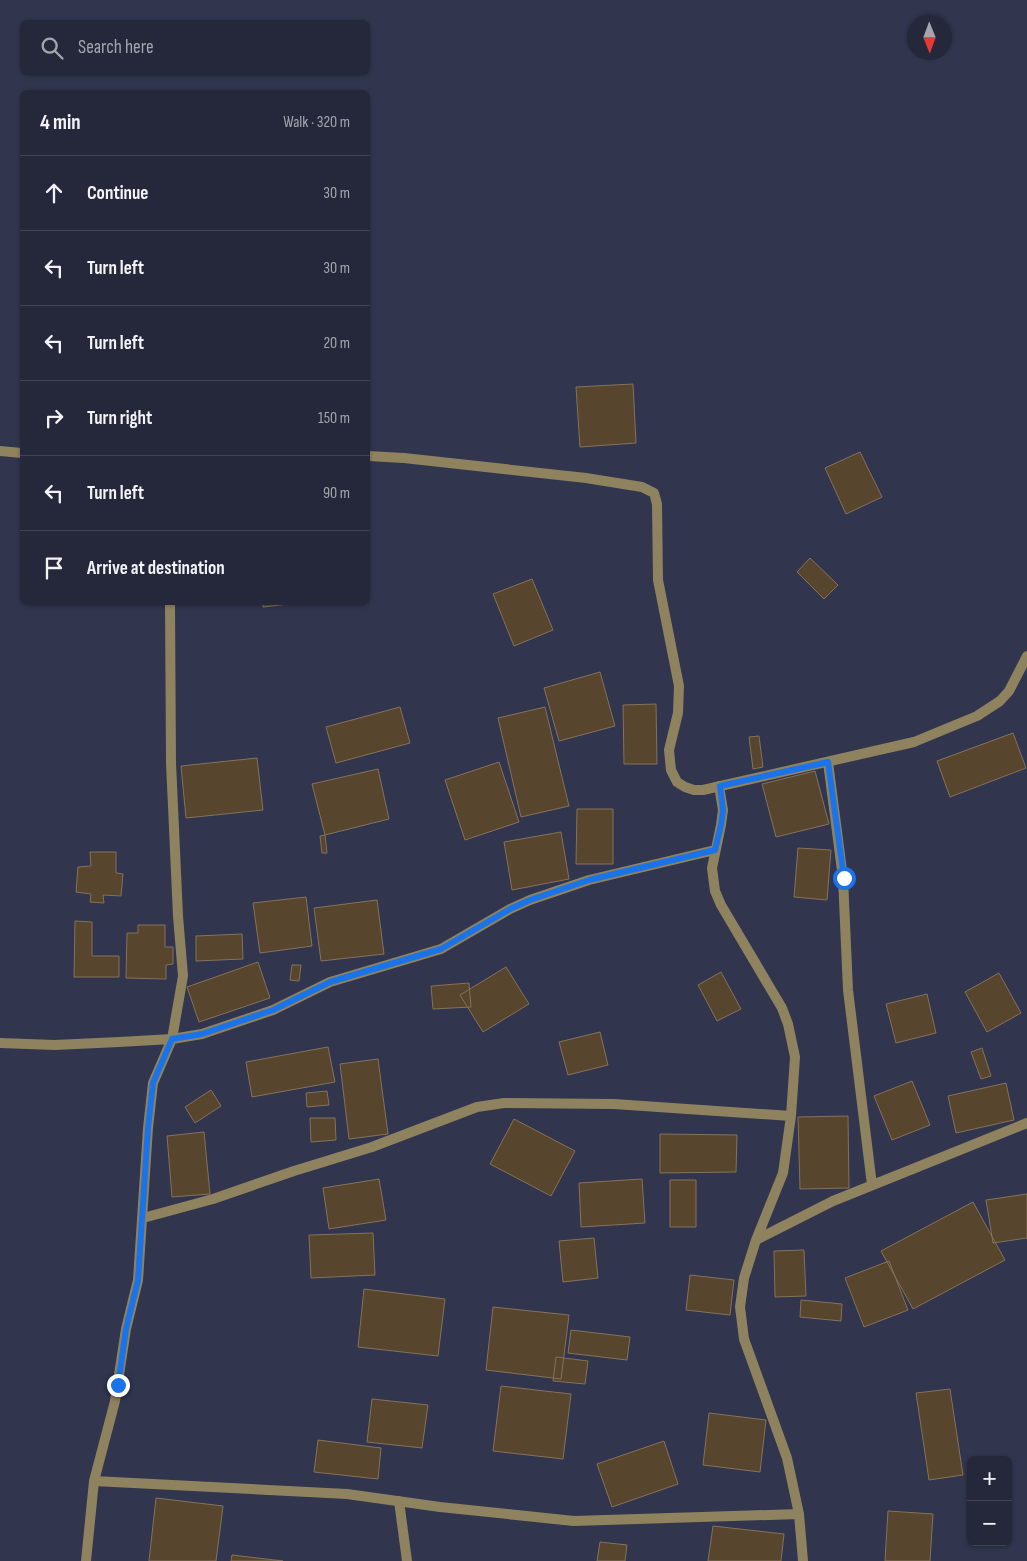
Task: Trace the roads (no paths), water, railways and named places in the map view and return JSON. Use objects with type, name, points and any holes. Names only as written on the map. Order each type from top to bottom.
[{"type":"street","points":[[0,451],[20,453]]},
{"type":"street","points":[[370,456],[404,458],[586,478],[642,487],[654,492],[657,504],[658,580],[679,686],[678,713],[669,750],[671,770],[677,782],[694,790],[704,790],[914,742],[977,716],[1000,701],[1009,691],[1027,656]]},
{"type":"street","points":[[86,1561],[94,1480],[116,1401],[126,1329],[138,1280],[148,1128],[153,1083],[172,1039],[183,976],[178,916],[171,763],[170,605]]},
{"type":"street","points":[[828,762],[844,878],[848,990],[872,1185]]},
{"type":"street","points":[[720,786],[723,810],[712,868],[715,891],[721,906],[782,1008],[788,1024],[795,1057],[791,1116],[783,1173],[756,1240],[744,1278],[740,1306],[744,1339],[787,1458],[799,1514],[803,1561]]},
{"type":"street","points":[[0,1043],[55,1045],[172,1039],[202,1034],[273,1010],[330,982],[441,949],[510,909],[530,900],[589,880],[715,850]]},
{"type":"street","points":[[143,1218],[213,1199],[372,1147],[477,1108],[504,1103],[614,1104],[791,1116]]},
{"type":"street","points":[[756,1240],[833,1201],[1027,1123]]},
{"type":"street","points":[[94,1480],[347,1494],[532,1518],[574,1521],[799,1514]]},
{"type":"street","points":[[399,1501],[408,1561]]}]
